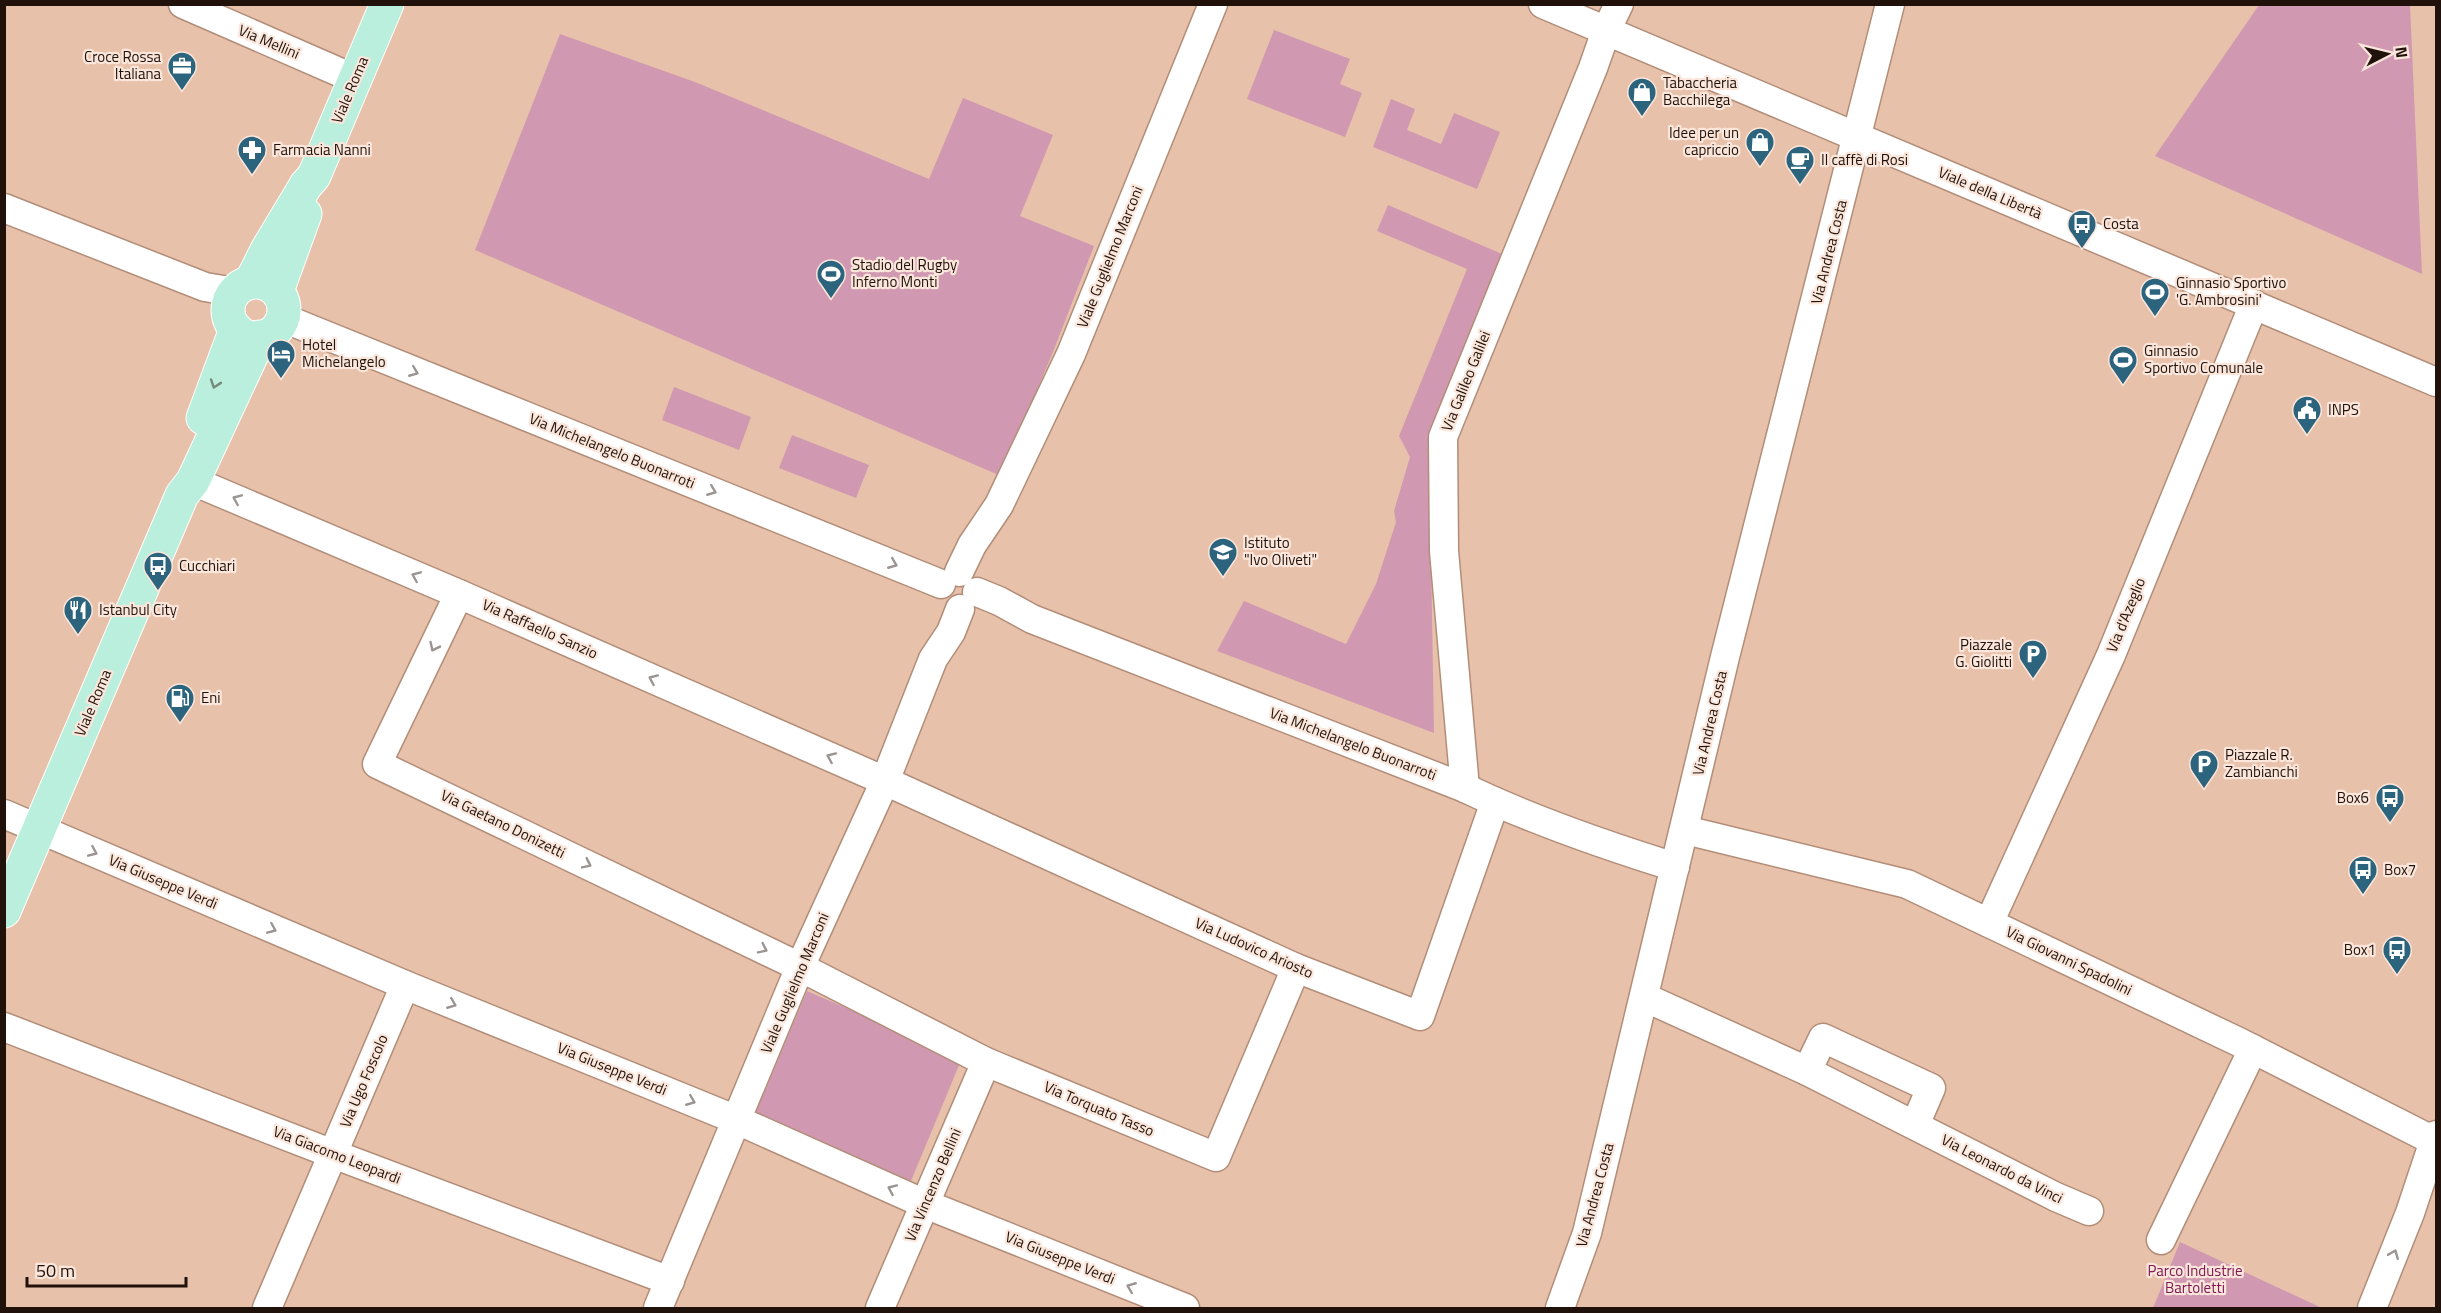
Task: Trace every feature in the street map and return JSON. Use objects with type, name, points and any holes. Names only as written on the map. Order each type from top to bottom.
[{"type":"main road","name":"Viale Roma","points":[[4,911],[188,488],[183,477],[247,305],[314,188],[314,176],[387,4]]},
{"type":"street","name":"Via Mellini","points":[[183,4],[356,79]]},
{"type":"street","name":"Viale Guglielmo Marconi","points":[[658,1308],[800,967],[885,781],[933,659],[951,632],[961,592],[986,550],[999,505],[1071,354],[1213,4]]},
{"type":"street","name":"Viale della Libertà","points":[[1543,4],[2436,382]]},
{"type":"street","name":"Via Galileo Galilei","points":[[1465,788],[1444,551],[1443,437],[1606,31],[1619,4]]},
{"type":"street","name":"Via Andrea Costa","points":[[1560,1308],[1587,1233],[1725,657],[1890,4]]},
{"type":"street","name":"Via Michelangelo Buonarroti","points":[[6,213],[247,305],[961,592],[999,601],[1032,619],[1465,788],[1495,802],[1614,848],[1675,867]]},
{"type":"street","name":"Via d'Azeglio","points":[[1989,922],[2110,655],[2254,304]]},
{"type":"street","name":"Via Raffaello Sanzio","points":[[188,488],[459,594],[885,781]]},
{"type":"street","name":"Via Gaetano Donizetti","points":[[459,594],[377,764],[800,967]]},
{"type":"street","name":"Via Ludovico Ariosto","points":[[885,781],[1296,968],[1420,1016],[1495,802]]},
{"type":"street","name":"Via Giuseppe Verdi","points":[[4,814],[405,985],[737,1120],[925,1204],[1185,1308]]},
{"type":"street","name":"Via Giovanni Spadolini","points":[[1685,830],[1906,884],[2435,1138]]},
{"type":"street","name":"Via Torquato Tasso","points":[[800,967],[986,1062],[1216,1157],[1296,968]]},
{"type":"street","name":"Via Ugo Foscolo","points":[[267,1308],[405,985]]},
{"type":"street","name":"Via Leonardo da Vinci","points":[[1644,997],[1806,1071],[2056,1197],[2089,1211]]},
{"type":"street","name":"Via Giacomo Leopardi","points":[[4,1026],[333,1154],[670,1281]]},
{"type":"street","points":[[1806,1071],[1823,1038],[1930,1088],[1915,1125]]},
{"type":"street","points":[[2160,1240],[2253,1049]]},
{"type":"street","name":"Via Vincenzo Bellini","points":[[880,1308],[986,1062]]},
{"type":"street","points":[[2372,1308],[2410,1213],[2435,1138]]},
{"type":"green space","points":[[2259,5],[2410,5],[2422,274],[2155,156]]},
{"type":"green space","points":[[1274,30],[1350,59],[1340,84],[1362,93],[1345,137],[1247,99]]},
{"type":"green space","name":"Stadio del Rugby Inferno Monti","points":[[560,34],[695,82],[929,179],[963,98],[1053,135],[1020,216],[1094,246],[1001,476],[475,250]]},
{"type":"green space","points":[[1391,99],[1415,109],[1407,130],[1441,144],[1454,113],[1500,132],[1477,189],[1373,147]]},
{"type":"green space","points":[[1388,205],[1502,254],[1429,437],[1434,733],[1217,651],[1244,601],[1346,644],[1376,584],[1396,522],[1394,511],[1410,457],[1399,436],[1467,269],[1377,231]]},
{"type":"green space","points":[[674,387],[751,417],[739,450],[662,420]]},
{"type":"green space","points":[[792,435],[869,465],[856,498],[779,468]]},
{"type":"green space","points":[[807,991],[962,1058],[911,1181],[755,1114]]},
{"type":"green space","name":"Parco Industrie Bartoletti","points":[[2180,1242],[2322,1308],[2153,1308]]},
{"type":"place","name":"Croce Rossa Italiana","points":[[182,92]]},
{"type":"place","name":"Tabaccheria Bacchilega","points":[[1642,118]]},
{"type":"place","name":"Idee per un capriccio","points":[[1760,168]]},
{"type":"place","name":"Farmacia Nanni","points":[[252,176]]},
{"type":"place","name":"Il caffè di Rosi","points":[[1800,186]]},
{"type":"place","name":"Costa","points":[[2082,250]]},
{"type":"place","name":"Stadio del Rugby Inferno Monti","points":[[831,300]]},
{"type":"place","name":"Ginnasio Sportivo 'G. Ambrosini'","points":[[2155,318]]},
{"type":"place","name":"Hotel Michelangelo","points":[[281,380]]},
{"type":"place","name":"Ginnasio Sportivo Comunale","points":[[2123,386]]},
{"type":"place","name":"INPS","points":[[2307,436]]},
{"type":"place","name":"Istituto \"Ivo Oliveti\"","points":[[1223,578]]},
{"type":"place","name":"Cucchiari","points":[[158,592]]},
{"type":"place","name":"Istanbul City","points":[[78,636]]},
{"type":"place","name":"Piazzale G. Giolitti","points":[[2033,680]]},
{"type":"place","name":"Eni","points":[[180,724]]},
{"type":"place","name":"Piazzale R. Zambianchi","points":[[2204,790]]},
{"type":"place","name":"Box6","points":[[2390,824]]},
{"type":"place","name":"Box7","points":[[2363,896]]},
{"type":"place","name":"Box1","points":[[2397,976]]}]
